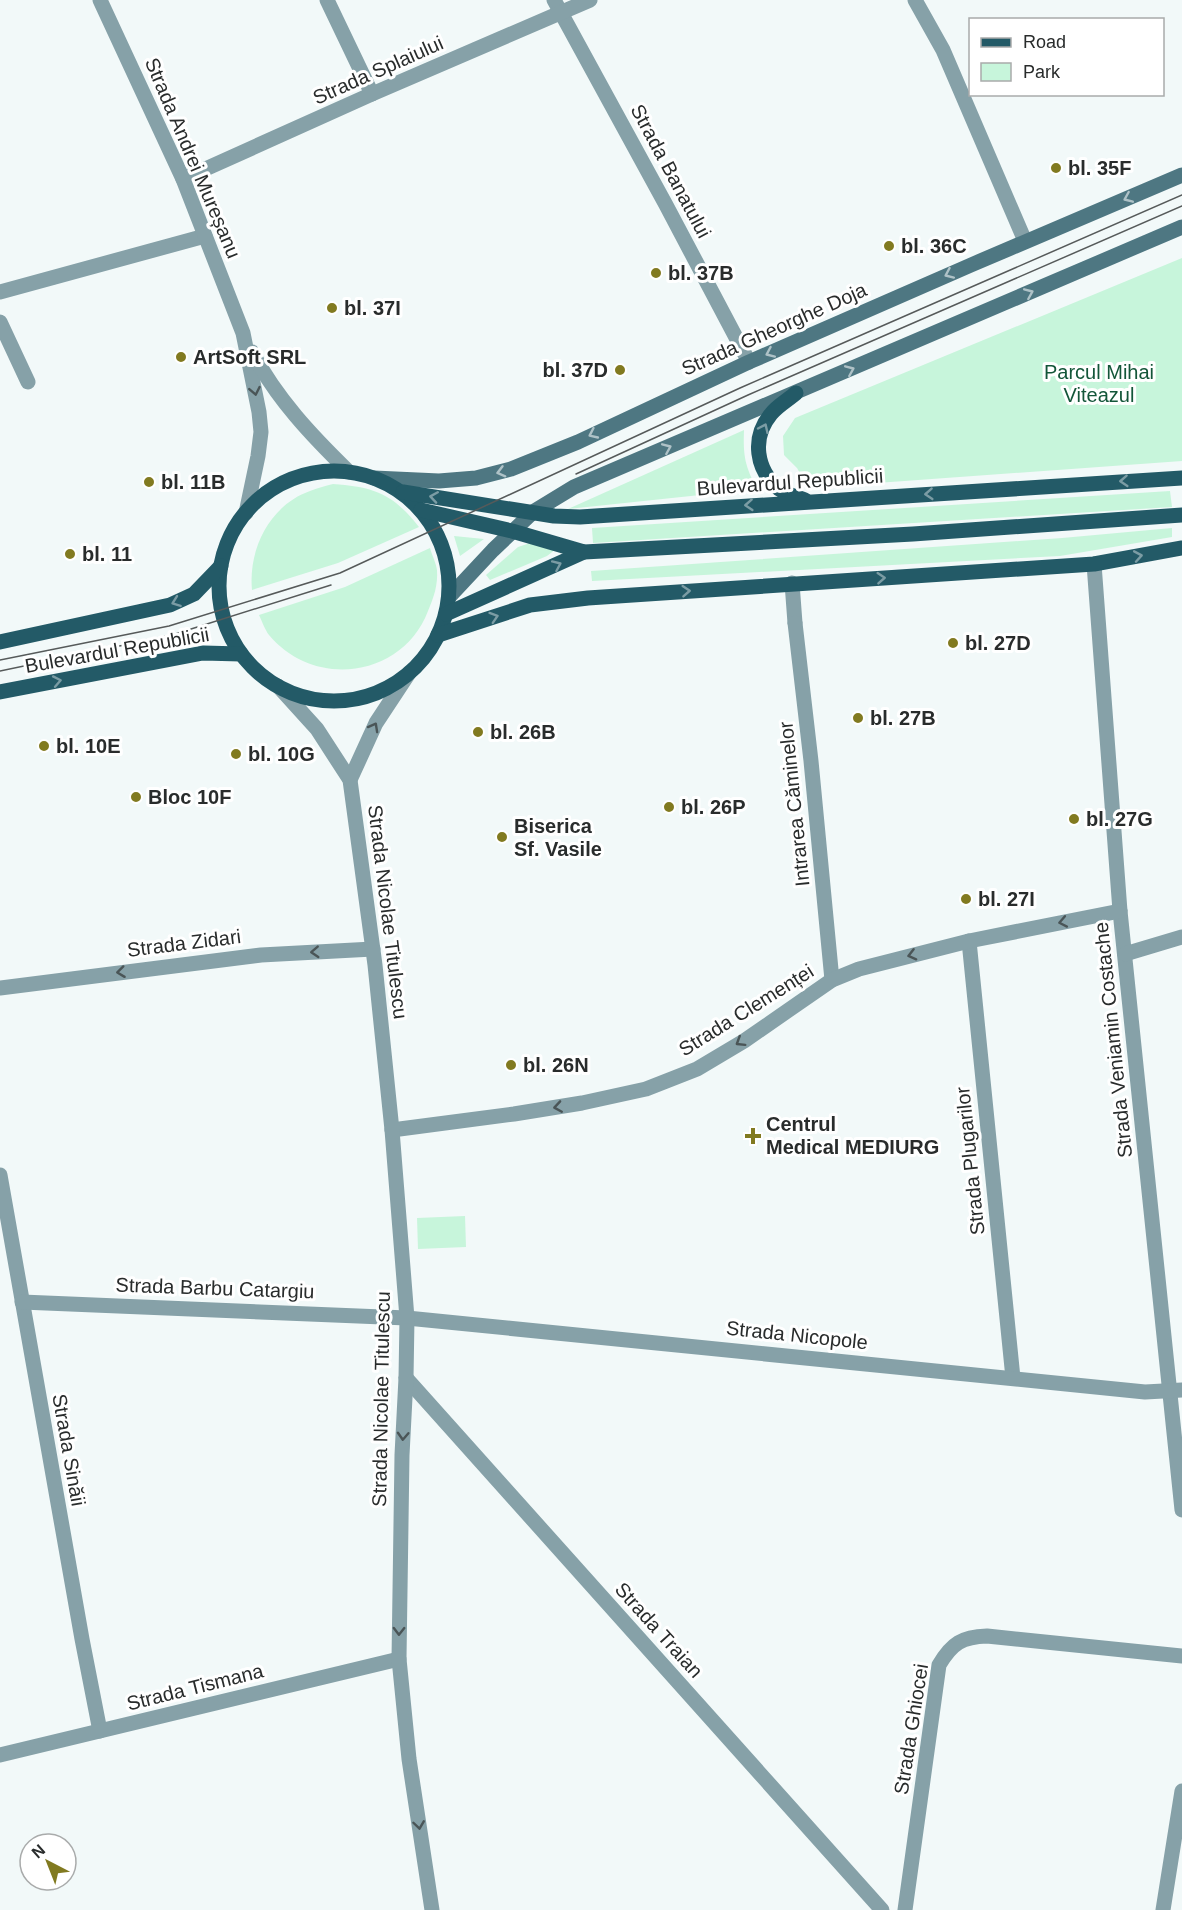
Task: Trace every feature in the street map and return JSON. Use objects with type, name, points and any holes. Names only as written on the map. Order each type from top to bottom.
[{"type":"main road","name":"Strada Gheorghe Doja","points":[[374,478],[439,481],[476,478],[511,469],[578,442],[749,362],[1025,241],[1182,175]]},
{"type":"main road","points":[[450,596],[533,512],[574,488],[1182,227]]},
{"type":"main road","points":[[796,393],[771,414],[765,423],[760,432],[758,455],[765,473],[780,490],[808,502]]},
{"type":"main road","points":[[320,472],[349,472],[374,478],[402,492],[421,510],[442,544],[449,571],[450,596],[446,614],[438,635],[423,659],[409,673],[390,686],[368,696],[345,701],[322,701],[299,696],[278,686],[258,672],[242,654],[230,634],[222,612],[219,589],[221,566],[226,547],[234,529],[246,513],[267,493],[292,479],[320,472]]},
{"type":"main road","name":"Bulevardul Republicii","points":[[402,492],[554,516],[580,517],[1182,478]]},
{"type":"main road","points":[[421,510],[512,531],[584,552],[902,534],[1182,514]]},
{"type":"main road","points":[[438,635],[530,605],[588,598],[1094,564],[1182,548]]},
{"type":"main road","points":[[446,614],[584,552]]},
{"type":"main road","name":"Bulevardul Republicii","points":[[0,642],[170,605],[194,594],[221,566]]},
{"type":"main road","name":"Bulevardul Republicii","points":[[0,692],[203,653],[242,654]]},
{"type":"street","name":"Strada Andrei Mureșanu","points":[[100,0],[183,179],[243,333],[279,397],[313,437],[349,472]]},
{"type":"street","points":[[327,0],[372,94]]},
{"type":"street","name":"Strada Splaiului","points":[[183,179],[372,94],[558,6],[590,0]]},
{"type":"street","points":[[915,0],[943,50],[1025,241]]},
{"type":"street","name":"Strada Banatului","points":[[558,6],[749,362]]},
{"type":"street","points":[[0,292],[205,236]]},
{"type":"street","points":[[0,322],[28,382]]},
{"type":"street","name":"Strada Andrei Mureșanu","points":[[243,333],[261,432],[246,513]]},
{"type":"street","name":"Strada Veniamin Costache","points":[[1094,564],[1120,911],[1177,1390],[1182,1510]]},
{"type":"street","name":"Intrarea Căminelor","points":[[792,583],[814,783],[832,981]]},
{"type":"street","name":"Strada Nicolae Titulescu","points":[[350,780],[376,723],[409,673]]},
{"type":"street","name":"Strada Nicolae Titulescu","points":[[278,686],[317,729],[350,780],[373,949],[392,1130],[407,1317],[399,1659],[409,1759],[432,1910]]},
{"type":"street","name":"Strada Clemenței","points":[[392,1130],[560,1107],[646,1089],[697,1069],[744,1041],[832,981],[859,969],[969,941],[1120,911]]},
{"type":"street","points":[[1125,954],[1182,937]]},
{"type":"street","name":"Strada Plugarilor","points":[[969,941],[1013,1377]]},
{"type":"street","name":"Strada Zidari","points":[[0,988],[261,955],[373,949]]},
{"type":"street","name":"Strada Sinăii","points":[[0,1175],[100,1731]]},
{"type":"street","name":"Strada Barbu Catargiu","points":[[22,1302],[407,1317]]},
{"type":"street","name":"Strada Nicopole","points":[[407,1317],[1145,1392],[1177,1390]]},
{"type":"street","name":"Strada Traian","points":[[406,1377],[882,1910]]},
{"type":"street","name":"Strada Ghiocei","points":[[905,1910],[939,1665],[947,1651],[958,1642],[971,1637],[987,1636],[1182,1656]]},
{"type":"street","name":"Strada Tismana","points":[[0,1755],[399,1659]]},
{"type":"street","points":[[1163,1910],[1182,1791]]},
{"type":"green space","name":"Parcul Mihai Viteazul","points":[[1182,258],[1182,461],[808,488],[797,468],[784,455],[783,436],[795,418]]},
{"type":"green space","points":[[744,430],[746,461],[757,489],[568,509]]},
{"type":"green space","points":[[333,484],[360,487],[382,494],[400,507],[419,527],[338,563],[252,590],[254,559],[258,544],[273,518],[296,498]]},
{"type":"green space","points":[[1170,491],[1172,507],[593,543],[592,528]]},
{"type":"green space","points":[[1172,528],[1172,537],[1060,556],[592,581],[591,571],[1062,538]]},
{"type":"green space","points":[[454,536],[484,539],[460,556]]},
{"type":"green space","points":[[530,543],[556,549],[547,556],[490,580],[486,575],[518,547]]},
{"type":"green space","points":[[430,548],[437,575],[435,591],[428,611],[416,633],[399,650],[379,662],[356,668],[333,669],[310,664],[288,652],[269,635],[259,615],[345,587]]},
{"type":"green space","points":[[465,1216],[466,1247],[418,1249],[417,1218]]},
{"type":"tram line","points":[[0,660],[169,626],[340,573],[740,388],[1182,195]]},
{"type":"tram line","points":[[576,474],[748,395],[1182,206]]},
{"type":"tram line","points":[[0,671],[172,635],[331,585]]},
{"type":"place","name":"bl. 35F","points":[[1056,168]]},
{"type":"place","name":"bl. 36C","points":[[889,246]]},
{"type":"place","name":"bl. 37B","points":[[656,273]]},
{"type":"place","name":"bl. 37I","points":[[332,308]]},
{"type":"place","name":"ArtSoft SRL","points":[[181,357]]},
{"type":"place","name":"bl. 37D","points":[[620,370]]},
{"type":"place","name":"bl. 11B","points":[[149,482]]},
{"type":"place","name":"bl. 11","points":[[70,554]]},
{"type":"place","name":"bl. 27D","points":[[953,643]]},
{"type":"place","name":"bl. 27B","points":[[858,718]]},
{"type":"place","name":"bl. 26B","points":[[478,732]]},
{"type":"place","name":"bl. 10E","points":[[44,746]]},
{"type":"place","name":"bl. 10G","points":[[236,754]]},
{"type":"place","name":"Bloc 10F","points":[[136,797]]},
{"type":"place","name":"bl. 26P","points":[[669,807]]},
{"type":"place","name":"bl. 27G","points":[[1074,819]]},
{"type":"place","name":"Biserica Sf. Vasile","points":[[502,837]]},
{"type":"place","name":"bl. 27I","points":[[966,899]]},
{"type":"place","name":"bl. 26N","points":[[511,1065]]},
{"type":"place","name":"Centrul Medical MEDIURG","points":[[753,1136]]}]
